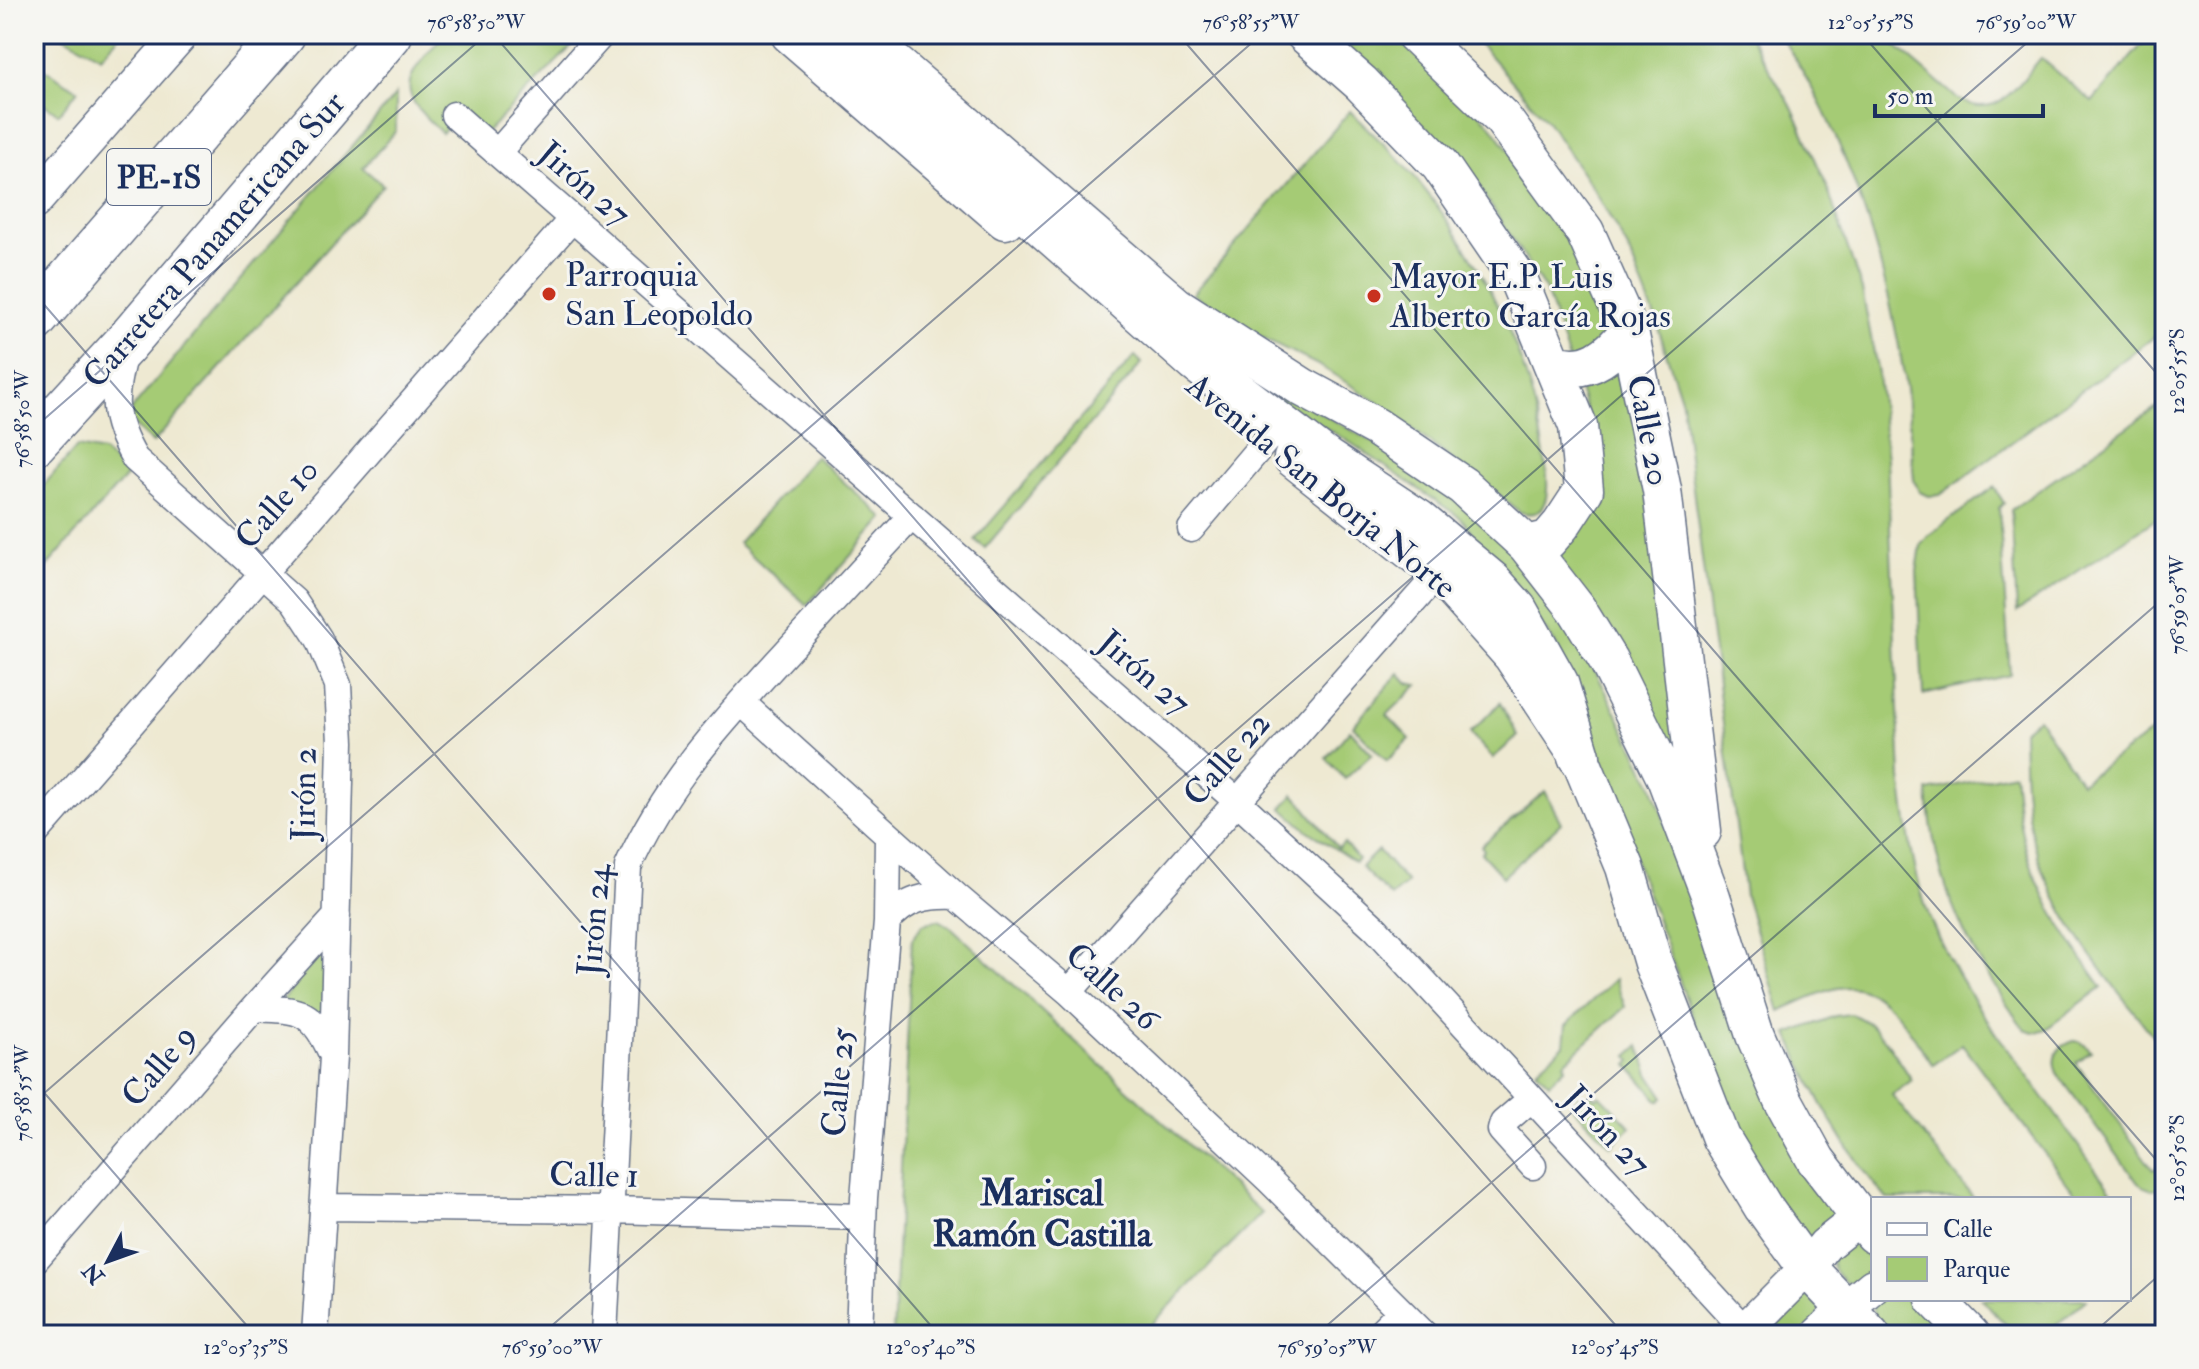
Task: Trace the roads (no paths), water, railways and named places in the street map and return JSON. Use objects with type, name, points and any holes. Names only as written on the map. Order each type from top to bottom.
[{"type":"highway","name":"PE-1S","points":[[34,320],[283,34]]},
{"type":"highway","name":"Carretera Panamericana Sur","points":[[34,443],[126,343],[390,34]]},
{"type":"main road","name":"Avenida San Borja Norte","points":[[861,34],[1176,306],[1302,387],[1376,427],[1463,486],[1527,545],[1576,608],[1608,660],[1666,778],[1711,897],[1755,1035],[1782,1098],[1816,1160],[1866,1226]]},
{"type":"main road","name":"Calle 20","points":[[1305,34],[1361,83],[1440,165],[1518,279],[1578,426],[1584,490],[1548,540],[1527,545]]},
{"type":"main road","name":"Calle 20","points":[[1415,34],[1502,118],[1585,232],[1629,331],[1662,490],[1711,897]]},
{"type":"main road","name":"Avenida San Borja Norte","points":[[811,38],[1145,341],[1439,573],[1512,655],[1579,756],[1625,867],[1653,963],[1721,1138],[1802,1273],[1863,1310]]},
{"type":"main road","points":[[811,38],[1196,361],[1326,460],[1418,521],[1491,582],[1516,610],[1557,683],[1579,756]]},
{"type":"main road","points":[[1553,363],[1565,368],[1596,363],[1607,356],[1629,331]]},
{"type":"main road","points":[[1937,1301],[1970,1335]]},
{"type":"street","points":[[34,202],[181,34]]},
{"type":"street","points":[[497,153],[602,34]]},
{"type":"street","name":"Jirón 27","points":[[454,115],[1237,801],[1375,928],[1742,1332]]},
{"type":"street","name":"Calle 10","points":[[34,835],[572,219]]},
{"type":"street","name":"Jirón 2","points":[[126,343],[114,404],[121,437],[141,467],[294,601],[319,639],[338,685],[341,742],[333,1057],[315,1335]]},
{"type":"street","points":[[1191,529],[1268,438]]},
{"type":"street","name":"Jirón 24","points":[[604,1335],[628,867],[643,832],[669,791],[741,702],[912,516]]},
{"type":"street","name":"Calle 22","points":[[1069,992],[1439,573]]},
{"type":"street","name":"Calle 26","points":[[741,702],[888,836],[1069,992],[1269,1180],[1425,1335]]},
{"type":"street","name":"Calle 25","points":[[859,1335],[863,1217],[887,922],[888,836]]},
{"type":"street","points":[[887,922],[900,907],[912,900],[956,896]]},
{"type":"street","name":"Calle 9","points":[[34,1261],[337,916]]},
{"type":"street","points":[[254,1008],[291,1010],[306,1016],[321,1029],[333,1057]]},
{"type":"street","points":[[1531,1099],[1503,1123],[1501,1130],[1533,1166]]},
{"type":"street","name":"Calle 1","points":[[323,1207],[863,1217]]},
{"type":"street","points":[[1742,1332],[1802,1273],[1825,1245],[1866,1226]]},
{"type":"street","points":[[1818,1335],[1863,1310]]},
{"type":"street","points":[[1377,1335],[1401,1311]]},
{"type":"place","name":"Parroquia San Leopoldo","points":[[549,294]]},
{"type":"place","name":"Mayor E.P. Luis Alberto García Rojas","points":[[1374,296]]},
{"type":"district","name":"Mariscal Ramón Castilla","points":[[1042,1212]]}]
